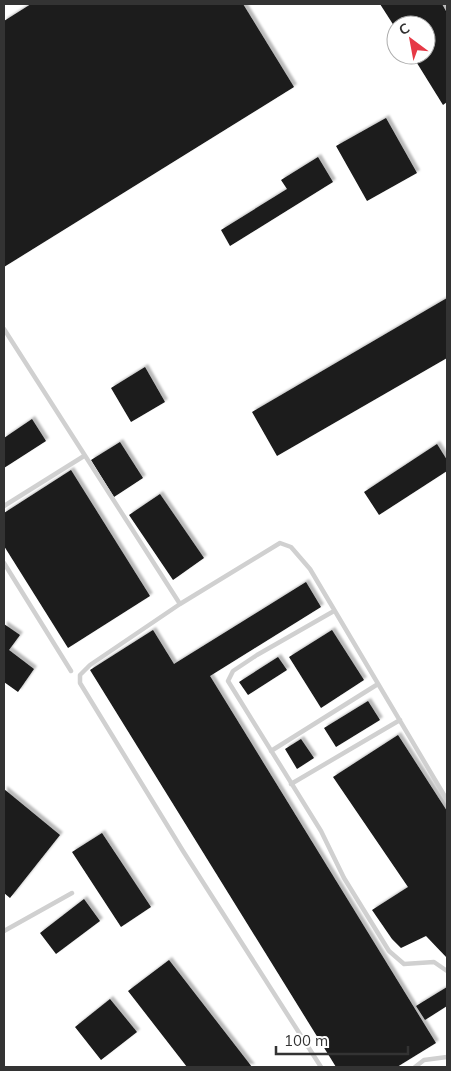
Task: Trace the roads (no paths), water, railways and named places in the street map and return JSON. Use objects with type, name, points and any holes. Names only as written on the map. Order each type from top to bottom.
[{"type":"lane","points":[[4,329],[180,604]]},
{"type":"lane","points":[[4,506],[84,456]]},
{"type":"lane","points":[[321,1067],[183,851],[80,684],[80,676],[90,665],[180,604],[280,543],[291,547],[310,569],[447,800]]},
{"type":"lane","points":[[4,563],[71,671]]},
{"type":"lane","points":[[334,611],[257,655],[233,671],[228,681],[321,831],[344,878],[389,951],[404,964],[434,962],[447,971]]},
{"type":"lane","points":[[271,751],[378,684]]},
{"type":"lane","points":[[291,784],[400,720]]},
{"type":"lane","points":[[4,931],[72,893]]},
{"type":"lane","points":[[415,1067],[424,1060],[447,1056]]}]
